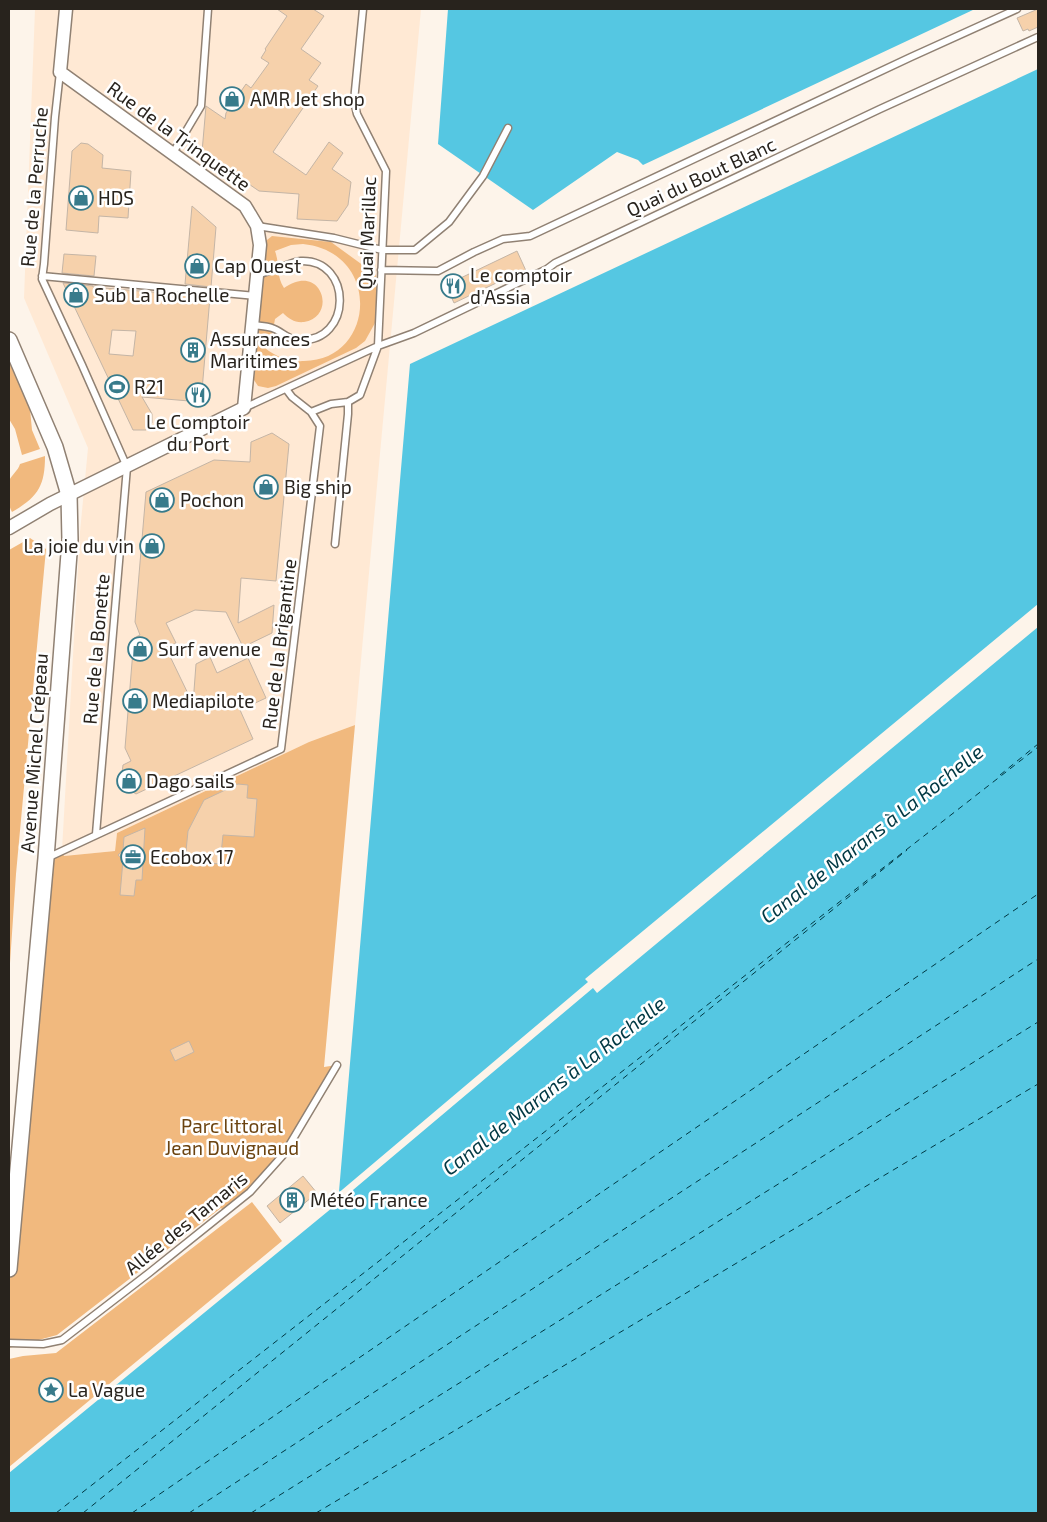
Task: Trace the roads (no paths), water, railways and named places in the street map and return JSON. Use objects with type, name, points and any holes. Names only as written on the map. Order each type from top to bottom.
[{"type":"street","points":[[60,72],[66,9]]},
{"type":"street","name":"Rue de la Trinquette","points":[[60,72],[245,206],[257,226],[260,245],[244,408]]},
{"type":"street","name":"Avenue Michel Crépeau","points":[[9,340],[55,447],[69,495],[70,540],[46,858],[9,1269]]},
{"type":"street","points":[[9,528],[69,495],[244,408]]},
{"type":"lane","points":[[173,153],[201,106],[208,9]]},
{"type":"lane","name":"Quai Marillac","points":[[348,402],[360,396],[378,346],[386,171],[357,114],[354,101],[363,9]]},
{"type":"lane","name":"Quai du Bout Blanc","points":[[381,270],[438,271],[503,239],[530,236],[1017,9]]},
{"type":"lane","name":"Quai du Bout Blanc","points":[[244,408],[378,346],[414,333],[547,270],[573,254],[880,109],[1038,37]]},
{"type":"lane","name":"Rue de la Perruche","points":[[60,72],[42,279],[127,467]]},
{"type":"lane","points":[[257,226],[334,238],[382,250],[415,250],[450,222],[483,176],[508,128]]},
{"type":"lane","points":[[253,325],[273,328],[287,338],[299,340],[313,339],[326,332],[335,321],[340,310],[341,295],[336,282],[326,270],[316,264],[303,261],[291,262],[257,276]]},
{"type":"lane","points":[[42,276],[256,296]]},
{"type":"lane","points":[[286,389],[292,397],[311,412],[331,404],[348,402],[335,544]]},
{"type":"lane","name":"Rue de la Brigantine","points":[[46,858],[281,749],[320,426],[311,412]]},
{"type":"lane","name":"Rue de la Bonette","points":[[96,834],[127,467]]},
{"type":"lane","name":"Allée des Tamaris","points":[[9,1343],[43,1344],[62,1340],[250,1192],[284,1154],[337,1065]]},
{"type":"water","points":[[448,9],[975,9],[643,165],[638,160],[617,152],[533,210],[438,144]]},
{"type":"water","name":"Canal de Marans à La Rochelle","points":[[1038,69],[1038,1513],[9,1513],[9,1473],[338,1203],[410,364]]},
{"type":"place","name":"AMR Jet shop","points":[[232,99]]},
{"type":"place","name":"HDS","points":[[81,198]]},
{"type":"place","name":"Cap Ouest","points":[[197,266]]},
{"type":"place","name":"Le comptoir d'Assia","points":[[453,286]]},
{"type":"place","name":"Sub La Rochelle","points":[[76,295]]},
{"type":"place","name":"Assurances Maritimes","points":[[193,350]]},
{"type":"place","name":"R21","points":[[117,387]]},
{"type":"place","name":"Le Comptoir du Port","points":[[198,395]]},
{"type":"place","name":"Big ship","points":[[266,487]]},
{"type":"place","name":"Pochon","points":[[162,500]]},
{"type":"place","name":"La joie du vin","points":[[152,546]]},
{"type":"place","name":"Surf avenue","points":[[140,649]]},
{"type":"place","name":"Mediapilote","points":[[135,701]]},
{"type":"place","name":"Dago sails","points":[[129,781]]},
{"type":"place","name":"Ecobox 17","points":[[133,857]]},
{"type":"place","name":"Météo France","points":[[292,1200]]},
{"type":"place","name":"La Vague","points":[[51,1390]]},
{"type":"park label","name":"Parc littoral Jean Duvignaud","points":[[232,1137]]}]
